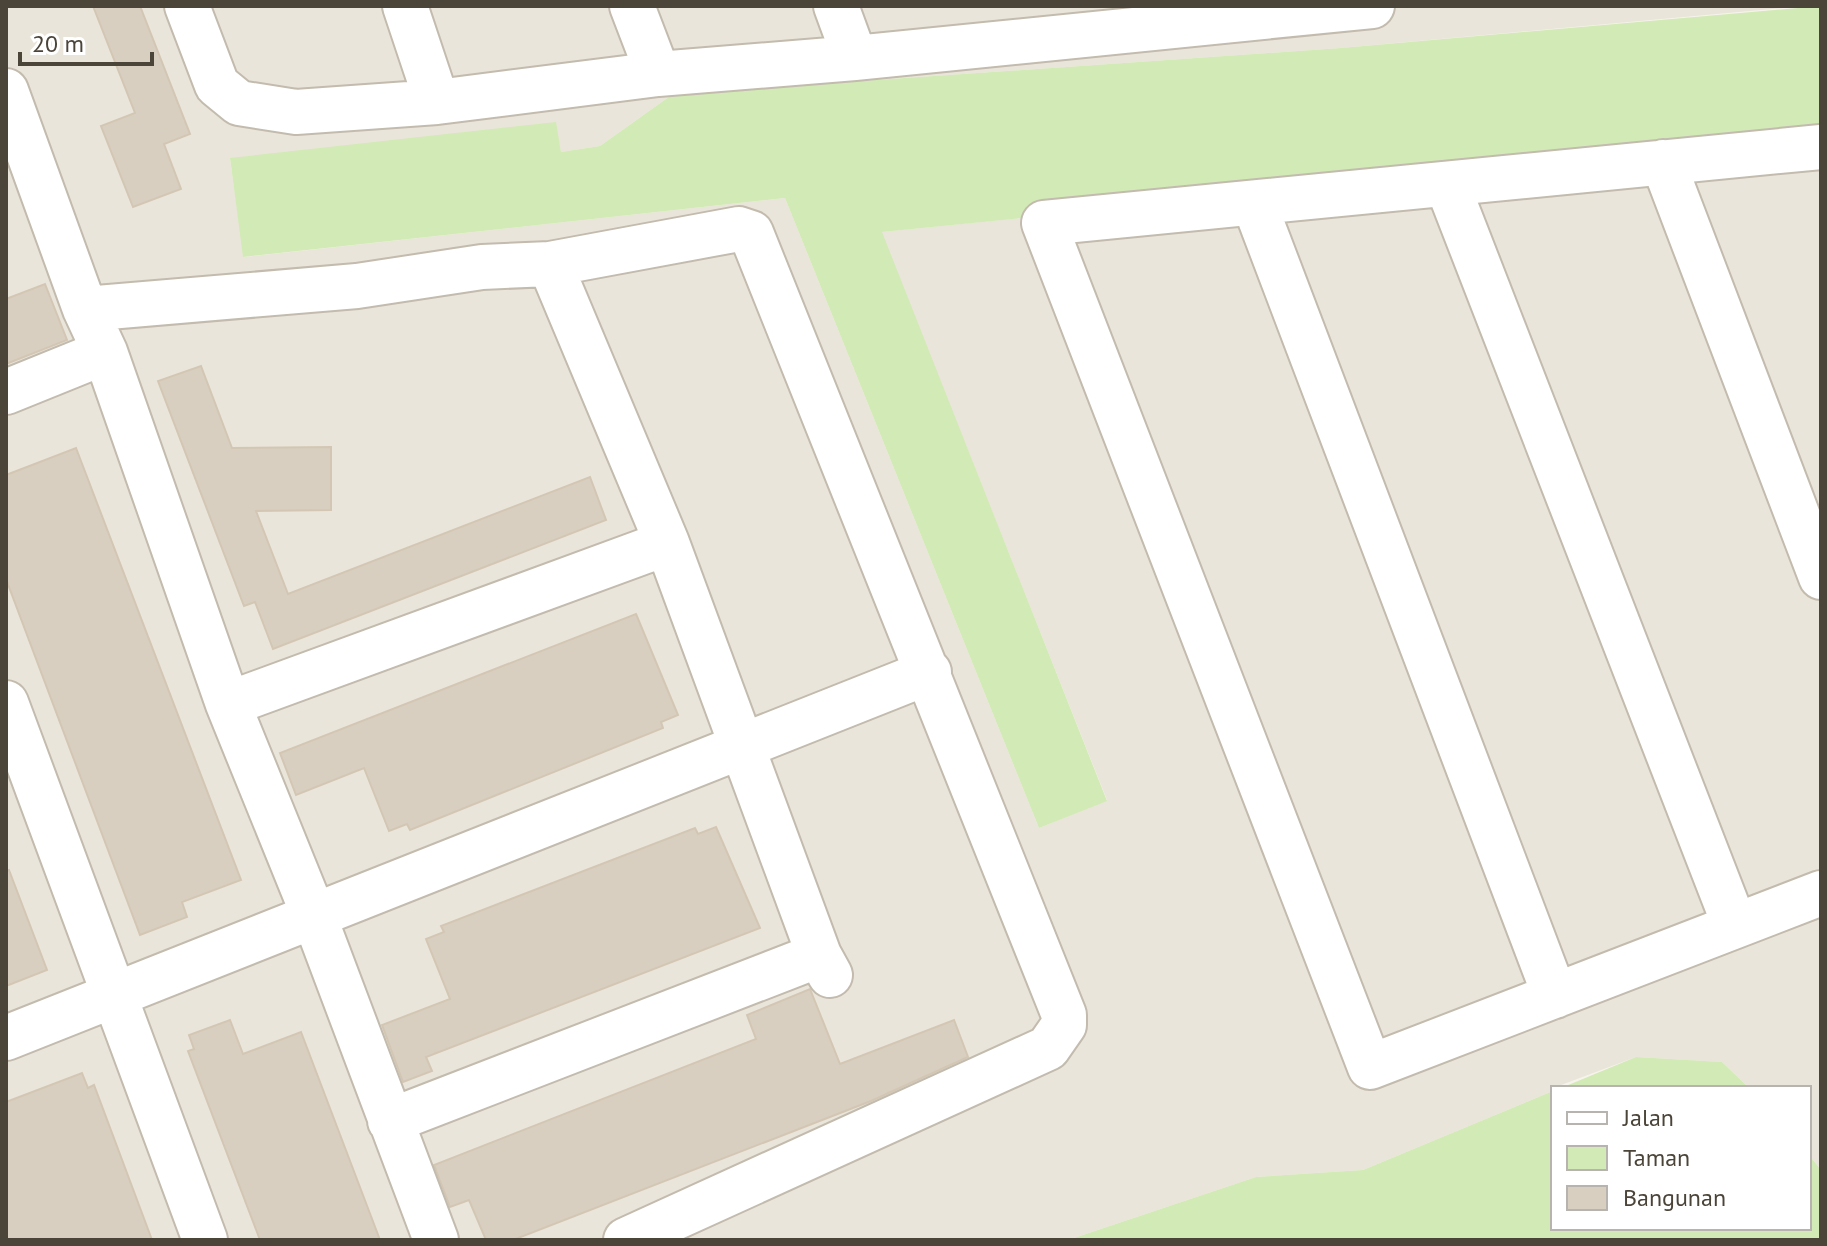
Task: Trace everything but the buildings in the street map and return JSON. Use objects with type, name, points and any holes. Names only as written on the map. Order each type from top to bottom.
[{"type":"street","points":[[187,6],[217,85],[239,103],[296,112],[437,102],[658,74],[855,58],[1068,21],[1372,6]]},
{"type":"street","points":[[405,6],[437,102]]},
{"type":"street","points":[[632,6],[658,74]]},
{"type":"street","points":[[836,6],[855,58]]},
{"type":"street","points":[[6,91],[85,309],[105,352],[228,704],[314,916],[436,1240]]},
{"type":"street","points":[[1821,147],[1044,223],[1370,1067],[1821,893]]},
{"type":"street","points":[[1663,162],[1821,577]]},
{"type":"street","points":[[1447,184],[1735,926]]},
{"type":"street","points":[[1254,203],[1555,996]]},
{"type":"street","points":[[85,309],[357,286],[482,267],[550,264],[739,229],[751,233],[1062,1006],[1064,1025],[1048,1048],[626,1240]]},
{"type":"street","points":[[390,1121],[825,965],[667,543],[550,264]]},
{"type":"street","points":[[6,392],[105,352]]},
{"type":"street","points":[[228,704],[667,543]]},
{"type":"street","points":[[6,1038],[929,672]]},
{"type":"street","points":[[6,703],[205,1240]]},
{"type":"shaded area","points":[[6,6],[1806,6],[1341,48],[673,94],[600,146],[561,152],[555,123],[230,159],[244,257],[785,198],[1039,828],[1107,800],[881,232],[1821,138],[1821,1170],[1811,1158],[1811,1086],[1747,1086],[1722,1062],[1636,1057],[1551,1086],[1551,1092],[1363,1170],[1256,1177],[1068,1240],[6,1240]]},
{"type":"green space","points":[[1821,6],[1821,138],[882,232],[1107,801],[1039,828],[785,198],[243,257],[230,158],[556,122],[561,152],[600,146],[673,94],[1341,48]]},
{"type":"green space","points":[[1636,1057],[1722,1062],[1747,1086],[1566,1086]]},
{"type":"green space","points":[[1551,1092],[1551,1230],[1811,1230],[1811,1158],[1821,1170],[1821,1240],[1068,1240],[1256,1177],[1363,1170]]}]
